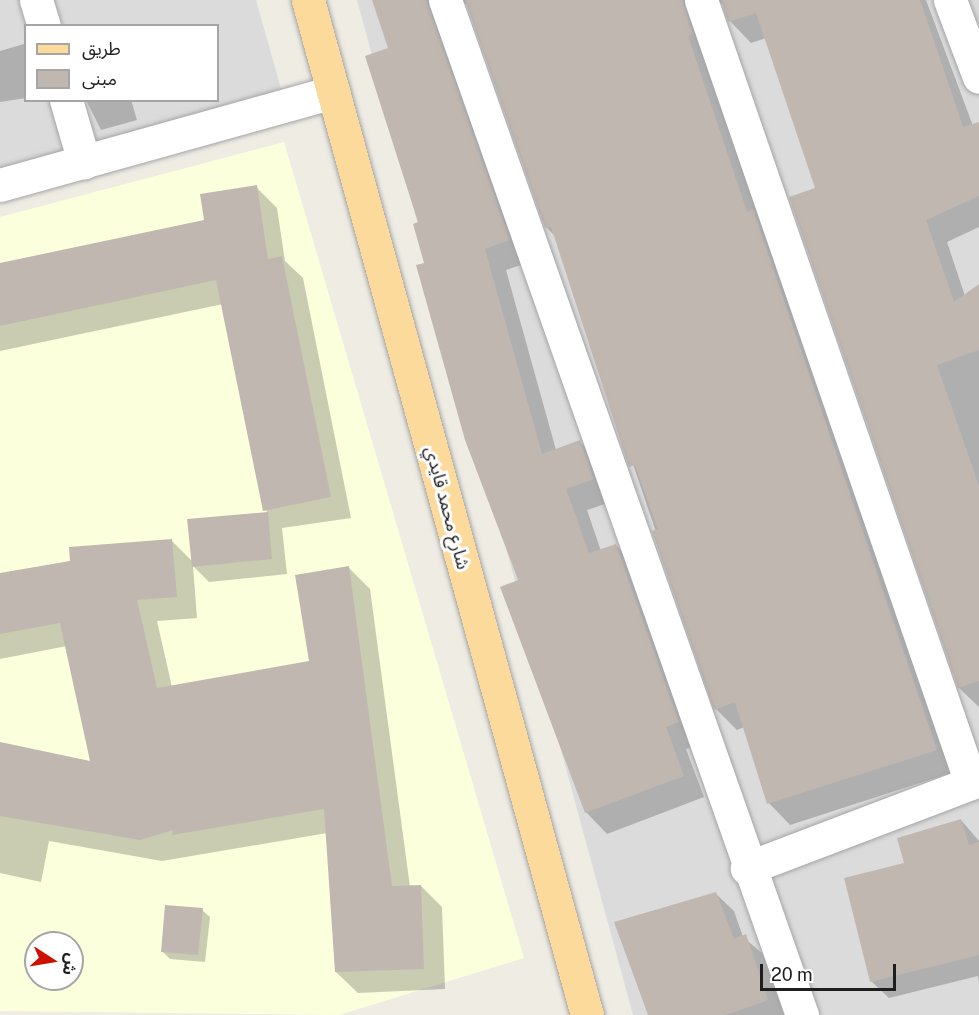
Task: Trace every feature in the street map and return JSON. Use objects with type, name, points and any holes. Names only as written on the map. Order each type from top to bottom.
[{"type":"main road","name":"شارع محمد قايدي","points":[[308,0],[587,1015]]},
{"type":"street","points":[[36,0],[43,24]]},
{"type":"street","points":[[445,0],[747,867],[802,1015]]},
{"type":"street","points":[[701,0],[971,783],[747,867]]},
{"type":"street","points":[[950,0],[979,77]]},
{"type":"street","points":[[0,185],[333,93]]},
{"type":"street","points":[[67,102],[84,162]]},
{"type":"shaded area","points":[[0,0],[256,0],[285,103],[0,177]]},
{"type":"shaded area","points":[[357,0],[979,0],[979,1015],[633,1015]]},
{"type":"shaded area","points":[[284,142],[524,958],[339,1015],[0,1011],[0,217]]},
{"type":"building","points":[[372,0],[427,0],[510,240],[485,249],[542,454],[580,440],[594,479],[566,489],[589,553],[616,544],[679,722],[666,727],[684,776],[585,813],[500,587],[518,580],[465,440],[416,265],[424,263],[413,224],[418,222],[365,56],[388,48]]},
{"type":"building","points":[[465,0],[683,0],[693,34],[688,36],[747,212],[753,209],[937,750],[767,804],[735,702],[714,710],[652,531],[658,529],[635,465],[629,467],[551,227],[545,228]]},
{"type":"building","points":[[721,0],[920,0],[963,127],[979,122],[979,196],[926,220],[954,302],[979,284],[979,350],[937,365],[979,486],[979,681],[958,688],[789,197],[815,188],[756,13],[728,22]]},
{"type":"building","points":[[257,185],[268,259],[282,256],[331,497],[263,511],[216,280],[0,326],[0,263],[204,220],[200,194]]},
{"type":"building","points":[[268,512],[272,559],[192,567],[187,519]]},
{"type":"building","points":[[172,539],[177,597],[137,600],[157,688],[309,661],[295,575],[349,566],[392,886],[421,885],[424,969],[335,972],[324,809],[172,835],[173,830],[140,840],[0,816],[0,742],[90,761],[60,623],[0,634],[0,573],[70,561],[69,547]]},
{"type":"building","points":[[961,819],[969,845],[979,842],[979,955],[870,982],[844,878],[904,863],[897,838]]},
{"type":"building","points":[[716,892],[734,939],[746,934],[768,1000],[725,1015],[648,1015],[614,922]]},
{"type":"building","points":[[165,905],[203,908],[198,955],[161,952]]}]
